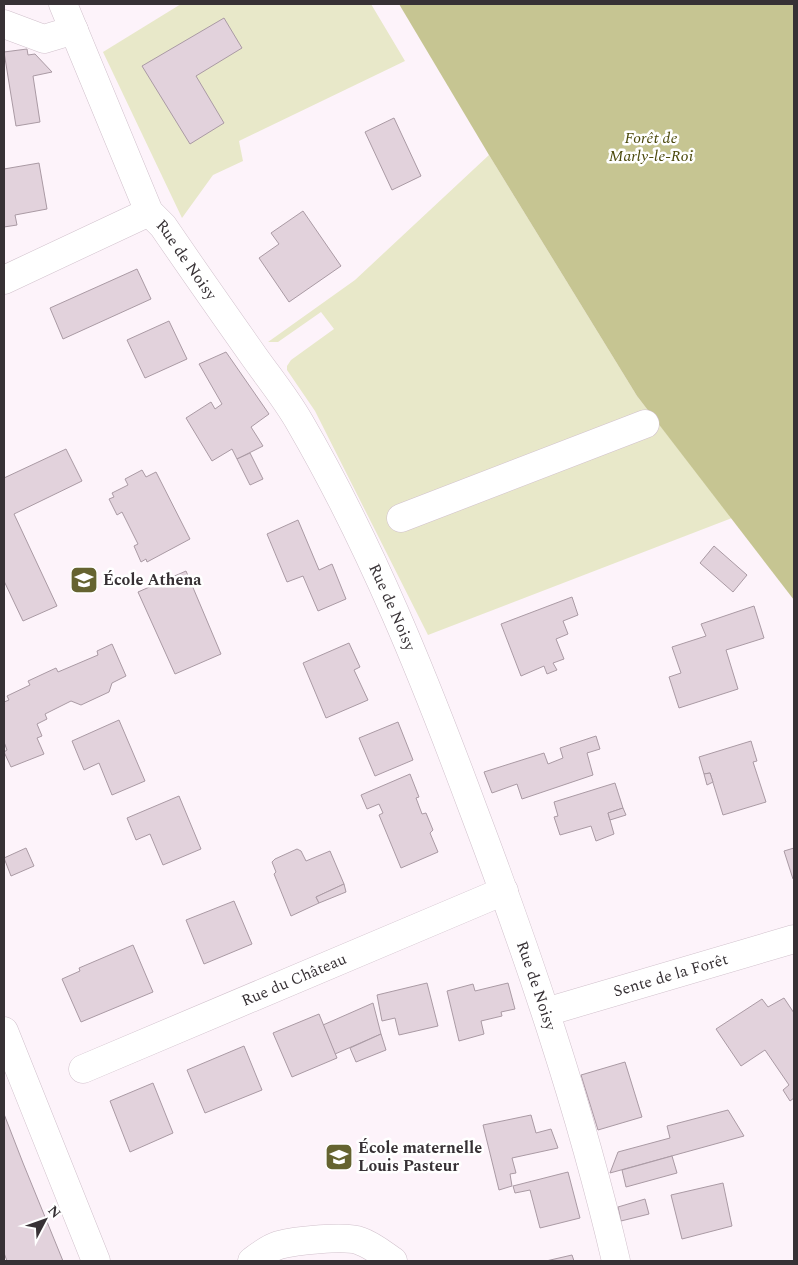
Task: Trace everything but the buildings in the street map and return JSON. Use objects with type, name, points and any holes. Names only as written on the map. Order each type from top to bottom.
[{"type":"street","name":"Rue de Noisy","points":[[63,4],[149,212],[163,226],[298,420],[334,484],[395,613],[427,686],[504,891],[546,1012],[602,1202],[616,1261]]},
{"type":"street","points":[[4,24],[44,39],[74,30]]},
{"type":"street","points":[[4,280],[149,212]]},
{"type":"street","points":[[401,518],[645,424]]},
{"type":"street","name":"Rue du Château","points":[[83,1069],[504,891]]},
{"type":"street","name":"Sente de la Forêt","points":[[546,1012],[794,939]]},
{"type":"street","points":[[4,1031],[96,1261]]},
{"type":"street","points":[[252,1261],[260,1254],[277,1246],[307,1240],[332,1239],[358,1240],[393,1261]]},
{"type":"green space","points":[[181,4],[371,4],[405,61],[239,141],[243,161],[213,175],[182,218],[103,52]]},
{"type":"green space","name":"Forêt de Marly-le-Roi","points":[[399,4],[794,4],[794,600],[637,396]]},
{"type":"green space","points":[[489,155],[637,396],[732,518],[428,635],[315,411],[287,370],[291,360],[334,329],[321,312],[278,342],[268,342],[355,280]]},
{"type":"place","name":"École Athena","points":[[84,580]]},
{"type":"place","name":"École maternelle Louis Pasteur","points":[[339,1157]]}]
